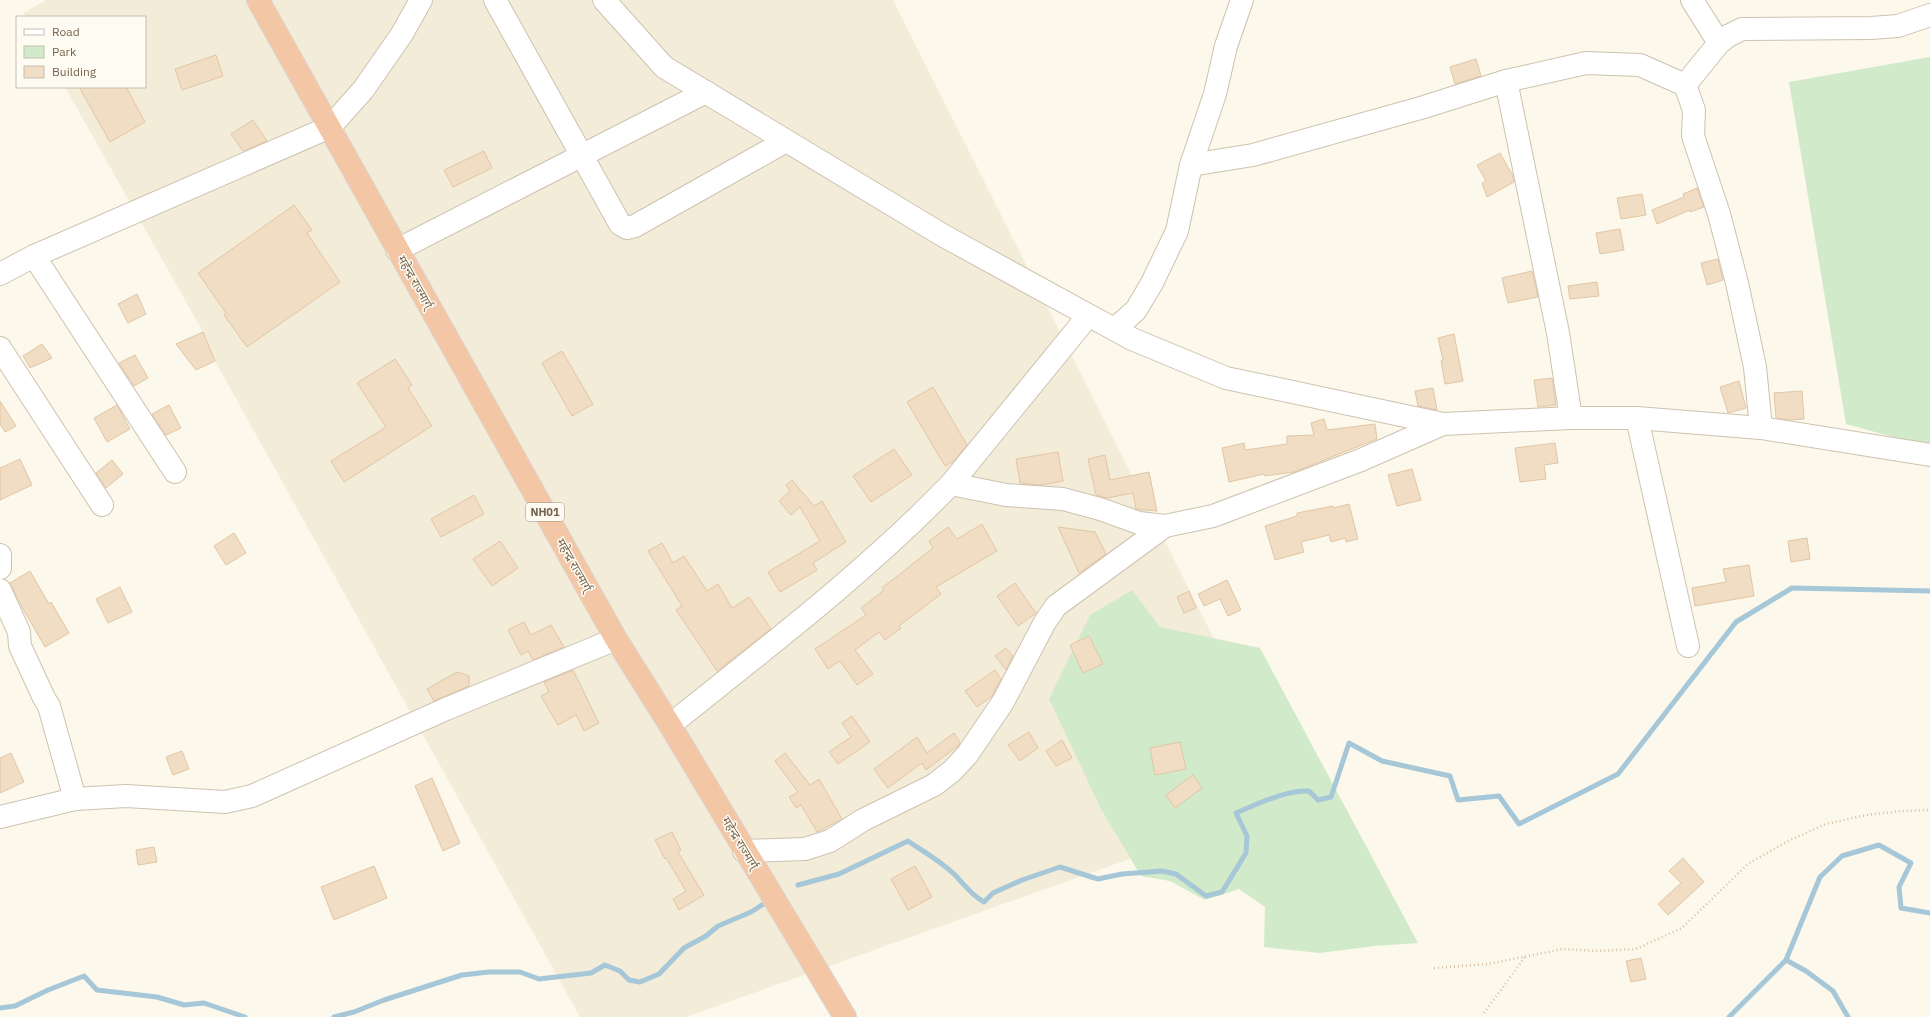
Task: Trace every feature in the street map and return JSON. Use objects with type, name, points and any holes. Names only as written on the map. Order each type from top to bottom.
[{"type":"highway","name":"महेन्द्र राज्मार्ग्","points":[[258,0],[616,639],[670,725],[844,1017]]},
{"type":"street","points":[[0,274],[34,256],[330,127],[363,90],[402,34],[421,0]]},
{"type":"street","points":[[495,0],[620,224],[627,228],[635,226],[786,141]]},
{"type":"street","points":[[604,0],[664,67],[944,236],[1088,316],[1132,339],[1226,378],[1443,424],[1571,418],[1637,418],[1761,428],[1930,455]]},
{"type":"street","points":[[1115,329],[1136,310],[1152,283],[1177,231],[1191,165],[1215,94],[1226,46],[1242,0]]},
{"type":"street","points":[[1692,0],[1719,42]]},
{"type":"street","points":[[1685,84],[1719,42],[1742,29],[1871,28],[1898,26],[1930,15]]},
{"type":"street","points":[[1191,165],[1253,155],[1424,107],[1506,81],[1586,63],[1640,65],[1685,84],[1694,110],[1693,136],[1719,214],[1737,282],[1755,367],[1761,428]]},
{"type":"street","points":[[1506,81],[1558,333],[1571,418]]},
{"type":"street","points":[[397,250],[583,157],[706,92]]},
{"type":"street","points":[[34,256],[174,472]]},
{"type":"street","points":[[670,725],[813,611],[951,484],[1031,388],[1088,316]]},
{"type":"street","points":[[0,348],[102,505]]},
{"type":"street","points":[[1637,418],[1688,646]]},
{"type":"street","points":[[951,484],[1006,495],[1063,499],[1100,508],[1139,523],[1165,526],[1213,516],[1361,460],[1443,424]]},
{"type":"street","points":[[744,851],[805,849],[830,841],[863,820],[934,785],[952,772],[967,755],[1003,702],[1045,622],[1056,606],[1165,526]]},
{"type":"street","points":[[0,555],[0,568]]},
{"type":"street","points":[[0,590],[19,632],[20,646],[49,706],[75,799]]},
{"type":"street","points":[[0,817],[75,799],[126,796],[225,802],[252,796],[446,709],[616,639]]},
{"type":"path","points":[[1434,968],[1488,964],[1563,949],[1596,951],[1636,949],[1682,928],[1748,864],[1786,842],[1826,824],[1859,817],[1901,811],[1930,810]]},
{"type":"path","points":[[1484,1013],[1526,956]]},
{"type":"shaded area","points":[[46,0],[893,0],[1295,800],[686,1017],[580,1017],[215,361],[203,332],[66,88],[146,88],[146,16],[26,16],[24,13]]},
{"type":"green space","points":[[1930,57],[1929,447],[1846,424],[1789,82]]},
{"type":"green space","points":[[1132,590],[1160,627],[1260,648],[1418,943],[1374,946],[1320,953],[1264,947],[1265,907],[1239,889],[1205,900],[1170,881],[1141,876],[1101,809],[1049,699],[1090,615]]},
{"type":"building","points":[[216,55],[223,76],[182,90],[175,69]]},
{"type":"building","points":[[1476,59],[1481,76],[1455,84],[1450,67]]},
{"type":"building","points":[[80,88],[127,88],[145,122],[110,142]]},
{"type":"building","points":[[253,120],[267,141],[243,151],[231,134]]},
{"type":"building","points":[[484,151],[492,168],[453,187],[444,170]]},
{"type":"building","points":[[1500,153],[1512,174],[1514,182],[1487,197],[1482,183],[1486,181],[1477,165]]},
{"type":"building","points":[[1697,188],[1704,207],[1690,212],[1690,210],[1657,224],[1652,210],[1684,197],[1683,194]]},
{"type":"building","points":[[1642,194],[1646,215],[1621,219],[1617,198]]},
{"type":"building","points":[[294,205],[312,230],[307,233],[340,282],[247,347],[224,315],[226,313],[198,273]]},
{"type":"building","points":[[1620,229],[1624,250],[1600,254],[1596,233]]},
{"type":"building","points":[[1718,259],[1723,280],[1707,285],[1701,263]]},
{"type":"building","points":[[1532,271],[1538,297],[1508,303],[1502,278]]},
{"type":"building","points":[[1597,282],[1599,296],[1570,299],[1568,286]]},
{"type":"building","points":[[137,294],[146,314],[128,323],[118,304]]},
{"type":"building","points":[[203,332],[215,361],[196,370],[176,344]]},
{"type":"building","points":[[1454,334],[1463,381],[1445,384],[1441,361],[1443,360],[1438,338]]},
{"type":"building","points":[[42,344],[52,358],[30,368],[23,356]]},
{"type":"building","points":[[562,351],[593,404],[572,416],[542,363]]},
{"type":"building","points":[[135,355],[148,378],[134,386],[119,363]]},
{"type":"building","points":[[395,359],[412,385],[408,388],[432,426],[344,482],[331,461],[386,427],[357,383]]},
{"type":"building","points":[[1552,378],[1556,405],[1538,407],[1534,380]]},
{"type":"building","points":[[1739,381],[1746,408],[1728,413],[1720,387]]},
{"type":"building","points":[[933,387],[967,445],[954,461],[945,466],[907,402]]},
{"type":"building","points":[[1433,388],[1437,410],[1418,406],[1415,391]]},
{"type":"building","points":[[1802,391],[1804,419],[1789,420],[1776,418],[1774,393]]},
{"type":"building","points":[[0,401],[16,426],[5,432],[0,424]]},
{"type":"building","points":[[117,405],[130,429],[107,442],[94,418]]},
{"type":"building","points":[[169,405],[181,428],[166,435],[152,414]]},
{"type":"building","points":[[1324,419],[1327,430],[1375,424],[1377,439],[1294,472],[1265,476],[1264,474],[1229,482],[1222,448],[1244,443],[1245,450],[1287,444],[1287,436],[1314,435],[1311,423]]},
{"type":"building","points":[[1555,443],[1558,463],[1544,465],[1546,479],[1520,482],[1515,448]]},
{"type":"building","points":[[894,449],[912,475],[871,502],[853,476]]},
{"type":"building","points":[[1058,452],[1063,481],[1042,485],[1020,483],[1016,459]]},
{"type":"building","points":[[1105,455],[1110,480],[1149,472],[1157,511],[1136,509],[1133,493],[1107,498],[1096,495],[1088,459]]},
{"type":"building","points":[[20,459],[32,485],[0,500],[0,468]]},
{"type":"building","points":[[112,460],[123,474],[106,488],[96,473]]},
{"type":"building","points":[[1412,469],[1421,500],[1397,506],[1388,475]]},
{"type":"building","points":[[792,480],[814,506],[822,501],[846,542],[813,563],[817,570],[780,592],[768,572],[820,541],[800,507],[791,515],[779,501],[790,491],[786,485]]},
{"type":"building","points":[[474,495],[484,514],[441,537],[431,519]]},
{"type":"building","points":[[1349,504],[1358,539],[1346,542],[1345,538],[1331,542],[1329,535],[1301,542],[1304,552],[1275,560],[1265,526],[1297,516],[1297,513],[1333,506],[1333,508]]},
{"type":"building","points":[[982,524],[997,551],[936,587],[941,594],[899,626],[901,628],[885,640],[879,632],[855,650],[873,674],[857,685],[840,661],[828,669],[815,649],[866,615],[861,608],[884,590],[882,588],[933,548],[929,541],[948,527],[957,539]]},
{"type":"building","points":[[1058,527],[1095,532],[1106,554],[1079,573]]},
{"type":"building","points":[[234,533],[246,553],[226,565],[214,546]]},
{"type":"building","points":[[1807,538],[1810,559],[1791,562],[1788,541]]},
{"type":"building","points":[[500,541],[518,568],[492,586],[473,559]]},
{"type":"building","points":[[662,543],[673,563],[684,556],[707,591],[718,584],[732,608],[749,597],[771,629],[717,671],[676,610],[682,606],[648,551]]},
{"type":"building","points":[[1749,565],[1754,596],[1695,606],[1692,588],[1726,582],[1723,569]]},
{"type":"building","points":[[30,571],[49,604],[51,602],[69,633],[45,647],[10,583]]},
{"type":"building","points":[[1227,580],[1241,610],[1228,616],[1220,599],[1204,606],[1198,594]]},
{"type":"building","points":[[1015,583],[1036,613],[1018,626],[997,596]]},
{"type":"building","points":[[120,587],[132,612],[108,623],[96,599]]},
{"type":"building","points":[[1189,591],[1196,608],[1184,613],[1177,597]]},
{"type":"building","points":[[524,622],[531,635],[551,625],[564,647],[533,660],[528,651],[521,655],[508,630]]},
{"type":"building","points":[[1089,636],[1103,664],[1083,673],[1070,645]]},
{"type":"building","points":[[1006,648],[1013,656],[1006,670],[995,656]]},
{"type":"building","points":[[573,670],[599,723],[584,731],[576,715],[558,725],[541,696],[549,692],[544,682]]},
{"type":"building","points":[[995,670],[1001,679],[992,696],[977,707],[965,691]]},
{"type":"building","points":[[457,672],[469,676],[469,686],[434,701],[427,689]]},
{"type":"building","points":[[852,716],[870,742],[838,764],[829,752],[851,737],[842,723]]},
{"type":"building","points":[[1029,732],[1038,748],[1020,761],[1008,745]]},
{"type":"building","points":[[954,733],[960,742],[958,746],[926,770],[922,763],[888,788],[874,769],[917,737],[927,753]]},
{"type":"building","points":[[1062,740],[1072,758],[1056,766],[1046,751]]},
{"type":"building","points":[[1180,742],[1186,769],[1155,775],[1150,748]]},
{"type":"building","points":[[182,751],[189,769],[173,775],[166,757]]},
{"type":"building","points":[[11,753],[24,782],[0,793],[0,758]]},
{"type":"building","points":[[785,753],[810,785],[819,779],[842,819],[817,832],[801,805],[796,808],[789,797],[798,792],[775,761]]},
{"type":"building","points":[[1193,775],[1202,788],[1175,808],[1166,795]]},
{"type":"building","points":[[432,778],[460,843],[443,851],[415,786]]},
{"type":"building","points":[[672,832],[681,850],[678,852],[704,895],[679,910],[673,899],[686,891],[666,858],[665,859],[655,840]]},
{"type":"building","points":[[154,847],[157,862],[138,865],[136,850]]},
{"type":"building","points":[[1683,858],[1704,882],[1668,915],[1658,904],[1681,883],[1669,871]]},
{"type":"building","points":[[374,866],[387,898],[334,920],[321,887]]},
{"type":"building","points":[[915,866],[932,897],[908,910],[891,879]]},
{"type":"building","points":[[1641,958],[1646,979],[1631,982],[1626,961]]},
{"type":"waterway","points":[[798,885],[839,874],[908,841],[949,869],[971,893],[984,902],[993,893],[1022,880],[1060,867],[1098,879],[1122,874],[1162,871],[1176,874],[1206,896],[1222,892],[1246,853],[1247,836],[1236,813],[1272,798],[1300,791],[1309,791],[1318,800],[1331,797],[1349,743],[1382,761],[1450,776],[1458,800],[1499,796],[1519,824],[1618,774],[1736,622],[1792,588],[1930,591]]},
{"type":"waterway","points":[[1729,1017],[1786,960],[1820,877],[1842,856],[1879,845],[1911,863],[1899,887],[1901,908],[1930,913]]},
{"type":"waterway","points":[[334,1017],[354,1012],[384,1000],[462,975],[489,972],[520,972],[539,979],[591,973],[605,965],[620,971],[629,980],[640,982],[659,974],[684,948],[706,936],[718,926],[751,912],[765,903]]},
{"type":"waterway","points":[[1786,960],[1806,971],[1833,991],[1848,1017]]},
{"type":"waterway","points":[[0,1008],[15,1006],[48,990],[84,976],[97,990],[157,997],[184,1005],[204,1003],[245,1017]]}]
